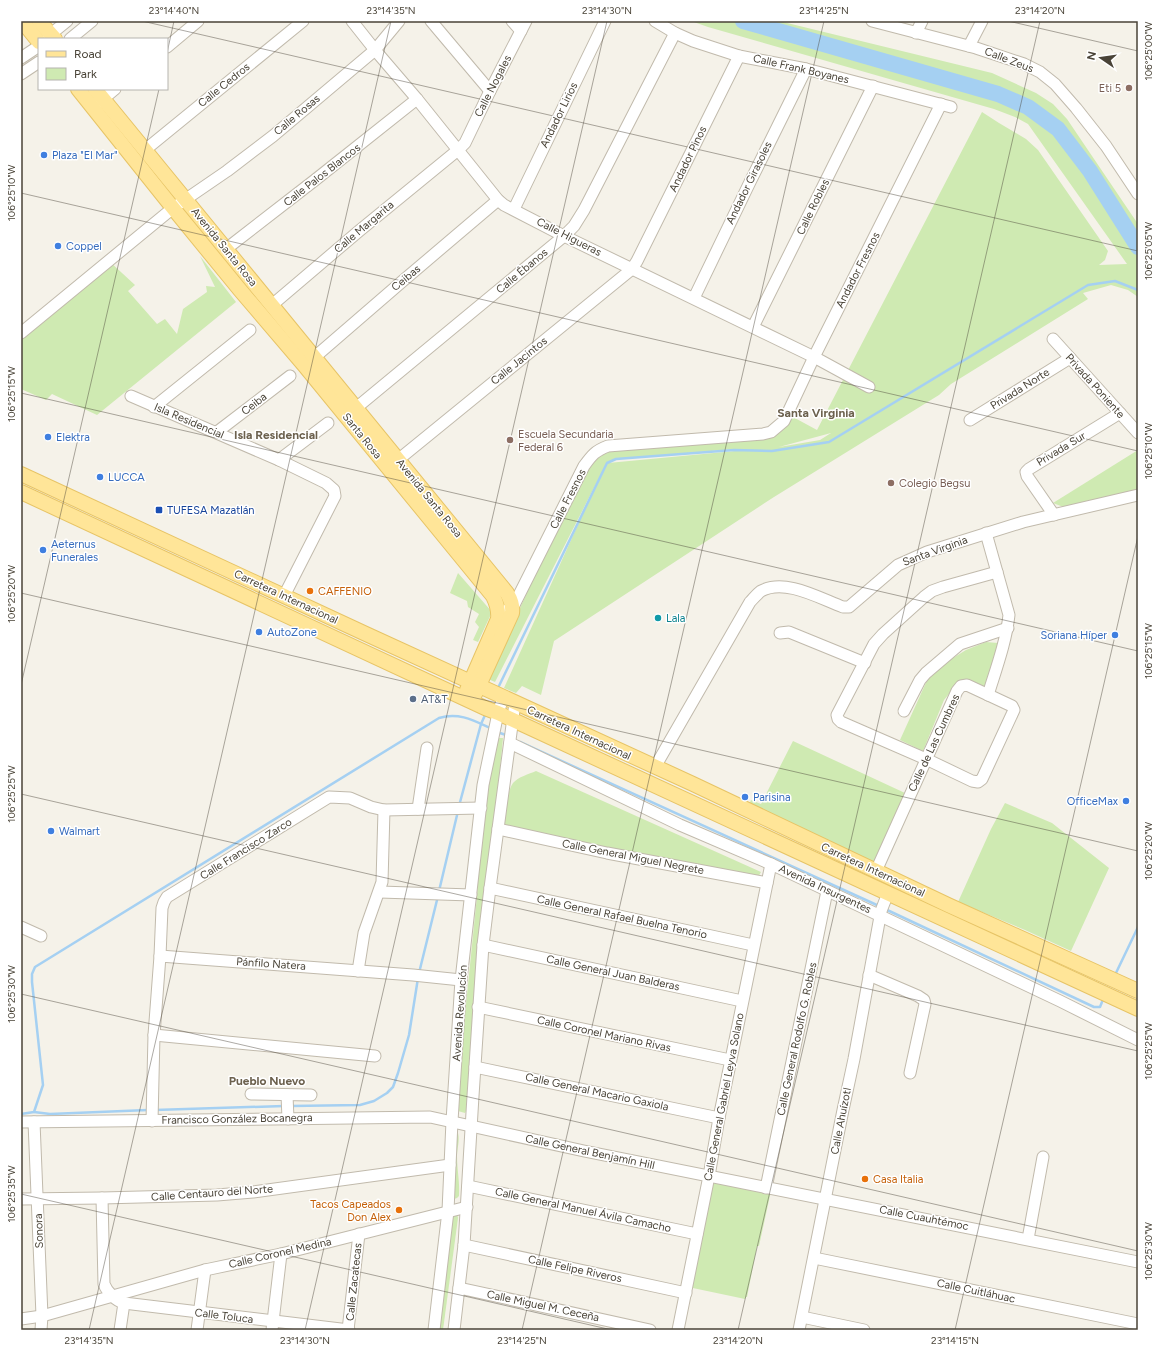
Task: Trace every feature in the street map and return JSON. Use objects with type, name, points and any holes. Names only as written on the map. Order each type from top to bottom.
[{"type":"main road","points":[[22,21],[48,38]]},
{"type":"main road","points":[[39,21],[48,38]]},
{"type":"main road","name":"Avenida Santa Rosa","points":[[80,90],[97,98],[145,150],[272,305],[310,361],[356,408],[393,464],[507,593],[513,607]]},
{"type":"main road","name":"Avenida Santa Rosa","points":[[97,98],[162,193]]},
{"type":"main road","name":"Santa Rosa","points":[[162,193],[240,290],[310,361],[393,464],[493,596],[497,603],[498,612]]},
{"type":"main road","name":"Carretera Internacional","points":[[21,474],[655,768],[693,784],[948,906],[1138,991]]},
{"type":"main road","name":"Carretera Internacional","points":[[21,492],[513,720],[883,905],[1096,989],[1138,1008]]},
{"type":"main road","points":[[91,525],[110,514]]},
{"type":"main road","points":[[195,572],[202,558]]},
{"type":"main road","points":[[493,693],[508,622],[513,607]]},
{"type":"main road","points":[[493,693],[498,612]]},
{"type":"main road","points":[[467,699],[493,693]]},
{"type":"street","points":[[48,38],[67,21]]},
{"type":"street","points":[[71,38],[92,21]]},
{"type":"street","points":[[168,46],[198,21]]},
{"type":"street","name":"Calle Cedros","points":[[145,150],[303,21]]},
{"type":"street","name":"Calle Higueras","points":[[352,21],[498,200],[504,205],[564,236],[635,265],[694,298],[814,357],[869,387]]},
{"type":"street","name":"Calle Rosas","points":[[186,200],[273,136],[375,50],[400,21]]},
{"type":"street","points":[[431,21],[490,91]]},
{"type":"street","points":[[512,21],[521,31]]},
{"type":"street","name":"Calle Nogales","points":[[458,150],[465,143],[526,21]]},
{"type":"street","name":"Andador Lirios","points":[[514,209],[605,21]]},
{"type":"street","name":"Calle Frank Boyanes","points":[[655,21],[675,33],[693,41],[739,56],[806,69],[946,105]]},
{"type":"street","name":"Calle Zeus","points":[[872,21],[969,46],[1024,64],[1040,72],[1055,84],[1076,108],[1106,146],[1138,194]]},
{"type":"street","points":[[916,33],[922,21]]},
{"type":"street","points":[[969,46],[982,21]]},
{"type":"street","name":"Calle Ébanos","points":[[356,408],[564,236],[574,226],[584,210],[675,33]]},
{"type":"street","points":[[21,58],[38,47]]},
{"type":"street","name":"Andador Pinos","points":[[635,265],[739,56]]},
{"type":"street","points":[[21,74],[38,63]]},
{"type":"street","name":"Andador Girasoles","points":[[694,298],[806,69]]},
{"type":"street","name":"Calle Robles","points":[[753,327],[873,86]]},
{"type":"street","points":[[97,98],[114,90]]},
{"type":"street","name":"Calle Palos Blancos","points":[[226,249],[417,99]]},
{"type":"street","name":"Andador Fresnos","points":[[771,432],[784,420],[814,357],[946,105]]},
{"type":"street","name":"Calle Margarita","points":[[272,305],[458,150]]},
{"type":"street","name":"Avenida Santa Rosa","points":[[173,208],[186,200]]},
{"type":"street","name":"Ceibas","points":[[310,361],[498,200]]},
{"type":"street","points":[[21,332],[173,208]]},
{"type":"street","name":"Calle Jacintos","points":[[393,464],[635,265]]},
{"type":"street","points":[[154,406],[250,330]]},
{"type":"street","name":"Privada Poniente","points":[[1053,339],[1138,433]]},
{"type":"street","name":"Privada Norte","points":[[970,420],[1070,358]]},
{"type":"street","name":"Ceiba","points":[[217,432],[290,376]]},
{"type":"street","name":"Isla Residencial","points":[[131,396],[279,460],[326,483],[334,490],[335,496],[284,596]]},
{"type":"street","name":"Privada Sur","points":[[1054,515],[1026,476],[1026,472],[1120,413]]},
{"type":"street","points":[[279,460],[328,423]]},
{"type":"street","name":"Calle Fresnos","points":[[513,607],[584,466],[592,455],[598,450],[608,446],[771,432]]},
{"type":"street","name":"Santa Virginia","points":[[655,768],[750,602],[760,592],[772,587],[791,587],[842,607],[849,607],[898,565],[927,552],[1023,522],[1138,495]]},
{"type":"street","points":[[986,533],[997,572],[1009,615],[1008,628],[988,695],[1012,706],[1014,710],[982,779],[978,782],[972,781],[926,758],[841,722],[838,719],[842,707],[874,644],[883,634],[932,591],[997,572]]},
{"type":"street","points":[[498,612],[513,607]]},
{"type":"street","points":[[904,711],[920,680],[960,644],[1008,628]]},
{"type":"street","points":[[780,633],[789,632],[864,663]]},
{"type":"street","name":"Calle de Las Cumbres","points":[[876,871],[957,691],[961,686],[966,685],[988,695]]},
{"type":"street","name":"Avenida Revolución","points":[[434,1330],[448,1211],[461,980],[493,693]]},
{"type":"street","name":"Avenida Revolución","points":[[454,1330],[467,1207],[478,1007],[483,945],[513,720],[493,693]]},
{"type":"street","name":"Avenida Insurgentes","points":[[510,743],[680,825],[828,890],[883,905],[1060,1001],[1138,1040]]},
{"type":"street","points":[[418,809],[427,748]]},
{"type":"street","name":"Calle Francisco Zarco","points":[[160,956],[162,908],[167,897],[329,797],[350,798],[371,807],[384,810]]},
{"type":"street","points":[[358,971],[364,933],[380,892],[383,872],[384,810],[481,808]]},
{"type":"street","name":"Calle General Miguel Negrete","points":[[498,829],[607,853],[767,883]]},
{"type":"street","name":"Calle General Gabriel Leyva Solano","points":[[678,1330],[709,1176],[718,1118],[771,864]]},
{"type":"street","name":"Calle General Rafael Buelna Tenorio","points":[[490,888],[753,945]]},
{"type":"street","name":"Calle General Rodolfo G. Robles","points":[[766,1188],[828,890]]},
{"type":"street","points":[[380,892],[471,895]]},
{"type":"street","name":"Calle Ahuízotl","points":[[800,1330],[883,905]]},
{"type":"street","points":[[21,927],[40,936]]},
{"type":"street","name":"Calle General Juan Balderas","points":[[483,945],[742,1001]]},
{"type":"street","points":[[152,1113],[154,1035],[160,956]]},
{"type":"street","name":"Pánfilo Natera","points":[[160,956],[418,975],[461,980]]},
{"type":"street","points":[[870,975],[924,1000],[925,1004],[910,1073]]},
{"type":"street","name":"Calle Coronel Mariano Rivas","points":[[478,1007],[730,1060]]},
{"type":"street","points":[[154,1035],[375,1056]]},
{"type":"street","name":"Calle General Macario Gaxiola","points":[[475,1066],[718,1118]]},
{"type":"street","points":[[251,1094],[311,1096]]},
{"type":"street","points":[[287,1095],[288,1119]]},
{"type":"street","name":"Francisco González Bocanegra","points":[[21,1122],[152,1113],[288,1119],[430,1117],[452,1121],[471,1127]]},
{"type":"street","name":"Sonora","points":[[34,1122],[42,1316],[41,1330]]},
{"type":"street","name":"Calle General Benjamín Hill","points":[[471,1127],[709,1176]]},
{"type":"street","points":[[1028,1239],[1043,1157]]},
{"type":"street","name":"Calle Centauro del Norte","points":[[21,1199],[217,1195],[253,1192],[450,1165]]},
{"type":"street","name":"Calle Cuauhtémoc","points":[[709,1176],[1138,1262]]},
{"type":"street","name":"Calle General Manuel Ávila Camacho","points":[[468,1186],[697,1234]]},
{"type":"street","points":[[102,1198],[104,1284],[113,1296],[124,1303],[120,1330]]},
{"type":"street","name":"Calle Coronel Medina","points":[[21,1319],[42,1316],[205,1270],[281,1254],[467,1207]]},
{"type":"street","name":"Calle Zacatecas","points":[[349,1330],[359,1234]]},
{"type":"street","name":"Calle Felipe Riveros","points":[[464,1246],[686,1293]]},
{"type":"street","points":[[272,1326],[281,1254]]},
{"type":"street","name":"Calle Cuitláhuac","points":[[814,1258],[1138,1324]]},
{"type":"street","points":[[197,1330],[205,1270]]},
{"type":"street","name":"Calle Miguel M. Ceceña","points":[[459,1288],[650,1330]]},
{"type":"street","name":"Calle Toluca","points":[[124,1303],[200,1312],[272,1326],[349,1330]]},
{"type":"street","points":[[802,1317],[864,1330]]},
{"type":"green space","points":[[691,21],[779,21],[992,73],[1036,93],[1053,104],[1067,119],[1138,224],[1138,297],[1128,290],[1111,285],[1083,293],[1088,299],[951,384],[939,395],[774,497],[554,641],[541,695],[522,686],[516,693],[504,688],[600,476],[495,682],[488,679],[584,466],[598,450],[771,432],[793,417],[817,430],[982,112],[1026,139],[1038,150],[1108,251],[1105,260],[1099,265],[1127,264],[1028,124],[994,109]],"holes":[[[831,433],[820,440],[779,447]],[[735,449],[735,451],[608,463],[616,459]]]},
{"type":"green space","points":[[200,256],[236,302],[97,415],[52,394],[46,400],[21,389],[21,333],[109,261],[135,285],[128,291],[157,324],[165,319],[177,334],[183,309],[207,292],[206,286],[215,287]]},
{"type":"green space","points":[[1138,450],[1138,492],[1066,508],[1053,503]]},
{"type":"green space","points":[[458,573],[492,612],[478,642],[473,640],[479,627],[475,622],[479,614],[468,607],[467,601],[450,593]]},
{"type":"green space","points":[[986,642],[998,643],[984,689],[956,685],[944,700],[923,751],[900,740],[929,676],[940,666],[966,650]]},
{"type":"green space","points":[[499,738],[503,738],[468,1107],[465,1113],[458,1111],[464,1024],[477,896],[480,845],[492,759]]},
{"type":"green space","points":[[793,741],[905,793],[876,867],[747,810],[751,800],[761,804]]},
{"type":"green space","points":[[536,771],[761,872],[757,879],[504,827],[508,798],[513,783],[521,777]]},
{"type":"green space","points":[[1005,803],[1052,823],[1109,868],[1071,951],[958,902],[991,829]]},
{"type":"green space","points":[[458,1133],[459,1139],[457,1156],[459,1196],[454,1199],[454,1136]]},
{"type":"green space","points":[[710,1178],[771,1191],[759,1246],[757,1246],[747,1297],[745,1299],[688,1287]]},
{"type":"green space","points":[[457,1213],[458,1218],[443,1330],[436,1330],[449,1219]]},
{"type":"waterway","points":[[743,21],[998,94],[1028,107],[1058,129],[1090,171],[1138,247]]},
{"type":"waterway","points":[[498,688],[607,463],[616,459],[734,450],[772,451],[829,442],[1088,285],[1115,281],[1138,290]]},
{"type":"waterway","points":[[459,806],[481,724],[486,713]]},
{"type":"waterway","points":[[21,1114],[34,1112],[43,1085],[32,982],[32,974],[35,967],[439,718],[446,716],[459,716],[490,728]]},
{"type":"waterway","points":[[500,733],[506,735]]},
{"type":"waterway","points":[[520,742],[879,906]]},
{"type":"waterway","points":[[439,891],[458,811]]},
{"type":"waterway","points":[[419,973],[438,896]]},
{"type":"waterway","points":[[885,909],[1094,1007],[1100,1007],[1104,997]]},
{"type":"waterway","points":[[1115,975],[1138,927]]},
{"type":"waterway","points":[[291,1106],[360,1105],[374,1101],[387,1093],[393,1087],[409,1035],[418,978]]},
{"type":"waterway","points":[[155,1110],[284,1106]]},
{"type":"waterway","points":[[34,1112],[50,1114],[148,1110]]},
{"type":"place","name":"Eti 5","points":[[1129,88]]},
{"type":"place","name":"Plaza \"El Mar\"","points":[[44,155]]},
{"type":"place","name":"Coppel","points":[[58,246]]},
{"type":"place","name":"Elektra","points":[[48,437]]},
{"type":"place","name":"Escuela Secundaria Federal 6","points":[[510,440]]},
{"type":"place","name":"LUCCA","points":[[100,477]]},
{"type":"place","name":"Colegio Begsu","points":[[891,483]]},
{"type":"place","name":"TUFESA Mazatlán","points":[[159,510]]},
{"type":"place","name":"Aeternus Funerales","points":[[43,550]]},
{"type":"place","name":"CAFFENIO","points":[[310,591]]},
{"type":"place","name":"Lala","points":[[658,618]]},
{"type":"place","name":"AutoZone","points":[[259,632]]},
{"type":"place","name":"Soriana Híper","points":[[1115,635]]},
{"type":"place","name":"AT&T","points":[[413,699]]},
{"type":"place","name":"Parisina","points":[[745,797]]},
{"type":"place","name":"OfficeMax","points":[[1126,801]]},
{"type":"place","name":"Walmart","points":[[51,831]]},
{"type":"place","name":"Casa Italia","points":[[865,1179]]},
{"type":"place","name":"Tacos Capeados Don Alex","points":[[399,1210]]},
{"type":"district","name":"Santa Virginia","points":[[816,413]]},
{"type":"district","name":"Isla Residencial","points":[[276,435]]},
{"type":"district","name":"Pueblo Nuevo","points":[[267,1081]]}]
